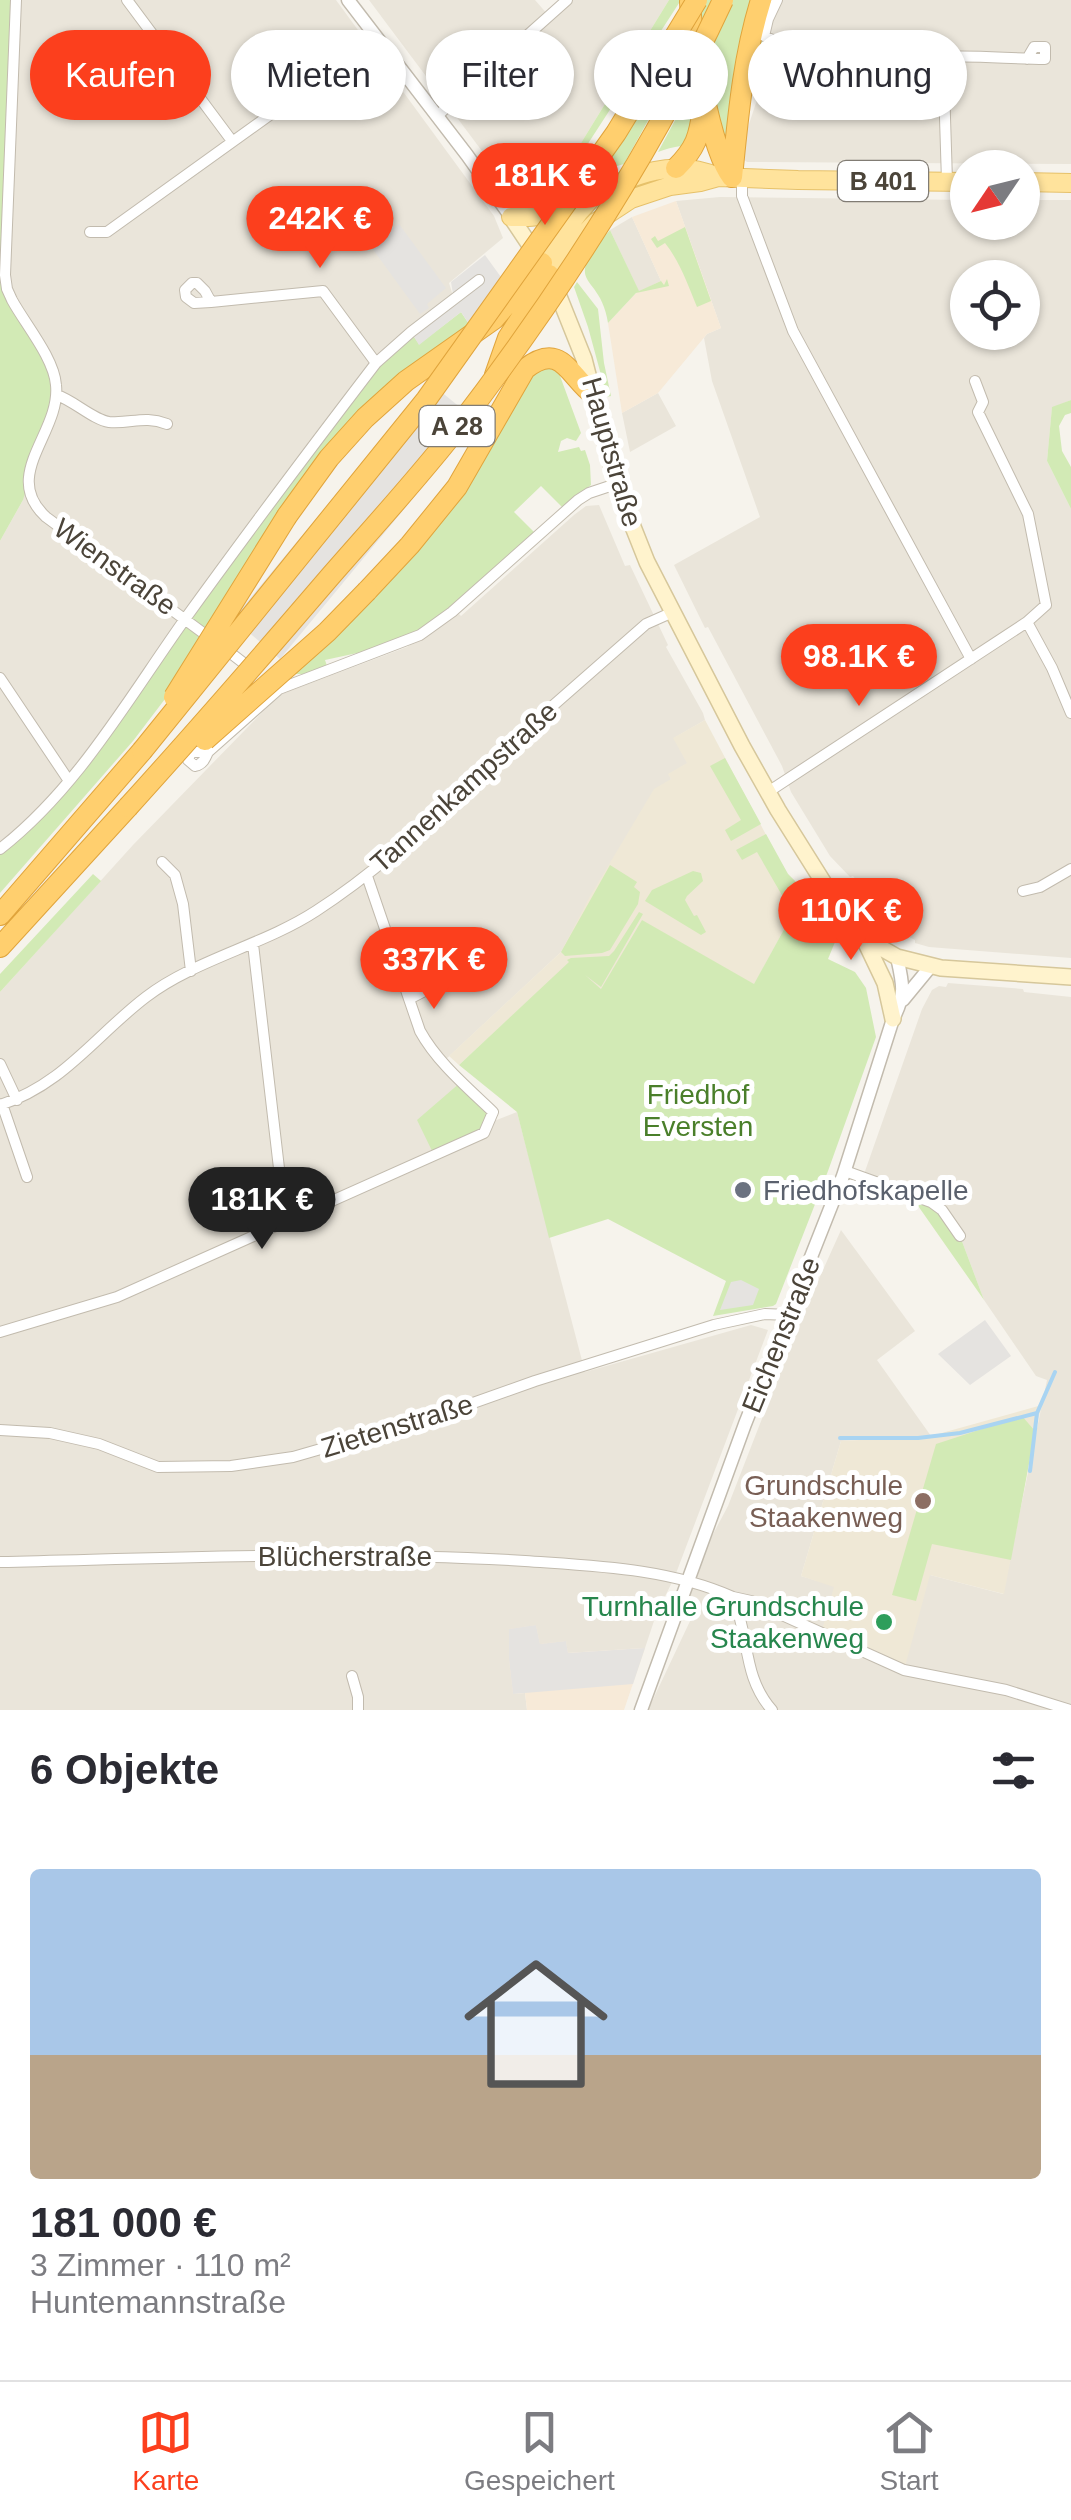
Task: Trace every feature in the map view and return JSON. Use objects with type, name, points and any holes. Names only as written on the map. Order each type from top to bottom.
[{"type":"highway","points":[[694,0],[694,30]]},
{"type":"highway","name":"A 28","points":[[0,915],[142,752],[426,400],[616,132],[694,0]]},
{"type":"highway","name":"A 28","points":[[0,947],[241,682],[449,438],[518,344],[611,204],[675,94],[723,0]]},
{"type":"highway","points":[[734,182],[738,100],[761,0]]},
{"type":"highway","points":[[676,168],[696,143],[700,120]]},
{"type":"highway","points":[[711,120],[719,154],[734,182]]},
{"type":"highway","points":[[142,752],[200,653],[320,470],[365,418],[406,381],[494,320],[546,269]]},
{"type":"highway","points":[[482,446],[498,360],[546,269]]},
{"type":"highway","points":[[128,807],[168,776],[367,592],[468,471],[525,369],[548,358],[560,361],[594,395]]},
{"type":"main road","name":"B 401","points":[[546,269],[579,212],[598,192],[632,176],[676,168],[701,170],[734,182],[950,181]]},
{"type":"main road","points":[[546,269],[596,222],[622,204],[670,186],[734,182]]},
{"type":"main road","points":[[1040,182],[1071,183]]},
{"type":"main road","points":[[512,218],[538,216],[598,192]]},
{"type":"main road","name":"Hauptstraße","points":[[512,218],[546,269],[572,324],[616,484],[672,612],[768,792],[832,896],[858,929],[897,958]]},
{"type":"main road","points":[[858,929],[882,978],[894,1019]]},
{"type":"main road","points":[[882,978],[897,958],[931,966],[1071,976]]},
{"type":"street","points":[[16,0],[6,275],[12,300],[52,367],[56,395],[102,420],[144,418],[167,424]]},
{"type":"street","points":[[127,0],[232,141]]},
{"type":"street","name":"Hauptstraße","points":[[348,0],[371,30]]},
{"type":"street","points":[[533,30],[567,0]]},
{"type":"street","points":[[765,30],[777,0]]},
{"type":"street","points":[[967,56],[1028,59]]},
{"type":"street","name":"Hauptstraße","points":[[406,76],[426,102]]},
{"type":"street","points":[[90,232],[107,232],[262,120]]},
{"type":"street","name":"Hauptstraße","points":[[440,120],[512,218]]},
{"type":"street","points":[[945,120],[947,181]]},
{"type":"street","points":[[734,182],[793,330],[971,658]]},
{"type":"street","points":[[0,849],[26,828],[99,744],[185,619],[376,363],[479,280]]},
{"type":"street","points":[[212,302],[323,290],[376,363]]},
{"type":"street","points":[[768,792],[1027,622],[1046,605],[1028,514],[978,412],[984,402],[976,381]]},
{"type":"street","name":"Wienstraße","points":[[56,395],[28,476],[32,503],[279,689]]},
{"type":"street","points":[[208,752],[279,689],[420,635],[452,612],[578,500],[616,484]]},
{"type":"street","name":"Tannenkampstraße","points":[[1,1104],[16,1100],[65,1071],[147,996],[312,914],[367,876],[646,624],[672,612]]},
{"type":"street","points":[[1027,622],[1071,713]]},
{"type":"street","points":[[0,678],[69,780]]},
{"type":"street","points":[[162,862],[175,875],[183,904],[191,971]]},
{"type":"street","points":[[1023,891],[1071,868]]},
{"type":"street","points":[[0,1332],[117,1296],[484,1133],[493,1112],[426,1042],[367,876]]},
{"type":"street","points":[[252,944],[285,1220]]},
{"type":"street","points":[[897,958],[903,1000]]},
{"type":"street","points":[[409,999],[483,960]]},
{"type":"street","name":"Eichenstraße","points":[[642,1710],[750,1411],[844,1170],[894,1019],[903,1000],[931,966]]},
{"type":"street","points":[[0,1064],[16,1100]]},
{"type":"street","points":[[1,1104],[28,1177]]},
{"type":"street","points":[[844,1170],[932,1202],[960,1236]]},
{"type":"street","name":"Zietenstraße","points":[[0,1430],[50,1433],[99,1444],[158,1467],[231,1466],[278,1460],[442,1414],[714,1324],[765,1314],[788,1316]]},
{"type":"street","name":"Blücherstraße","points":[[0,1562],[443,1556],[614,1567],[688,1581],[751,1601],[896,1668],[1006,1690],[1070,1710]]},
{"type":"street","points":[[733,1597],[740,1612],[750,1674],[756,1690],[772,1710]]},
{"type":"street","points":[[352,1676],[358,1710]]},
{"type":"shaded area","points":[[16,0],[336,0],[358,30],[231,30],[231,120],[406,120],[406,96],[494,216],[503,238],[449,283],[454,299],[411,332],[99,744],[0,849],[0,541],[23,500],[7,289]]},
{"type":"shaded area","points":[[369,0],[535,0],[549,16],[567,0],[669,0],[651,30],[594,30],[595,120],[557,182],[523,206],[459,120],[574,120],[574,30],[426,30],[426,76],[406,49],[406,30],[391,30]]},
{"type":"shaded area","points":[[777,0],[1071,0],[1071,164],[1040,164],[1040,150],[950,150],[950,163],[747,162],[742,145],[750,120],[967,120],[967,30],[766,30]]},
{"type":"shaded area","points":[[720,197],[950,200],[950,240],[1040,240],[1040,200],[1071,200],[1071,400],[1052,408],[1047,461],[1071,509],[1071,958],[915,943],[899,932],[902,929],[830,856],[791,792],[782,766],[674,565],[760,517],[712,381],[704,338],[721,328],[676,201]]},
{"type":"shaded area","points":[[676,201],[721,328],[707,334],[658,393],[622,413],[608,323],[636,293],[661,281],[632,217]]},
{"type":"shaded area","points":[[632,217],[661,281],[639,292],[610,230]]},
{"type":"shaded area","points":[[399,224],[446,288],[420,314],[369,244]]},
{"type":"shaded area","points":[[485,255],[511,291],[473,330],[461,312],[419,345],[411,332],[454,300],[451,282]]},
{"type":"shaded area","points":[[429,382],[477,421],[280,659],[233,619]]},
{"type":"shaded area","points":[[658,393],[676,426],[630,452],[622,413]]},
{"type":"shaded area","points":[[599,505],[625,566],[630,565],[666,647],[705,720],[674,738],[688,763],[669,774],[671,779],[610,865],[561,952],[444,1061],[489,1123],[517,1112],[585,1372],[751,1325],[768,1330],[645,1648],[567,1653],[513,1694],[525,1693],[527,1710],[0,1710],[0,992],[133,845],[279,695],[407,647],[461,616],[574,515],[586,506]]},
{"type":"shaded area","points":[[705,720],[781,863],[803,889],[795,894],[785,917],[793,913],[754,985],[602,990],[569,963],[459,1065],[449,1056],[561,952],[654,789],[671,779],[668,774],[687,763],[673,738]]},
{"type":"shaded area","points":[[948,983],[1071,997],[1071,1710],[648,1710],[691,1619],[688,1581],[728,1506],[800,1321],[841,1230],[915,1331],[877,1360],[931,1436],[841,1441],[801,1576],[834,1586],[930,1575],[1003,1594],[1047,1380],[1036,1376],[984,1300],[960,1236],[942,1210],[863,1177],[922,1009],[932,990]]},
{"type":"shaded area","points":[[741,1280],[759,1289],[753,1305],[720,1310],[731,1282]]},
{"type":"shaded area","points":[[985,1320],[1011,1356],[970,1385],[938,1354]]},
{"type":"shaded area","name":"Grundschule Staakenweg","points":[[1042,1405],[1004,1594],[930,1575],[904,1670],[821,1634],[834,1587],[801,1576],[841,1441],[931,1436]]},
{"type":"shaded area","points":[[536,1625],[540,1644],[566,1641],[568,1653],[645,1648],[624,1710],[527,1710],[525,1693],[513,1694],[509,1629]]},
{"type":"shaded area","points":[[536,1625],[540,1644],[566,1641],[568,1653],[645,1648],[633,1684],[513,1694],[509,1629]]},
{"type":"green space","points":[[0,0],[16,0],[5,275],[57,386],[23,500],[0,541]]},
{"type":"green space","points":[[669,0],[681,0],[662,30],[651,30]]},
{"type":"green space","points":[[683,0],[777,0],[766,30],[748,30],[744,146],[690,145],[658,152],[675,120],[728,120],[728,30],[685,30]]},
{"type":"green space","points":[[595,120],[603,120],[567,176],[557,182]]},
{"type":"green space","points":[[634,120],[648,120],[624,164],[603,170]]},
{"type":"green space","points":[[685,227],[711,301],[697,307],[670,250],[665,243],[657,248],[651,239],[655,236],[658,241]]},
{"type":"green space","points":[[610,230],[639,291],[661,281],[664,285],[667,279],[669,286],[636,293],[608,323],[604,306],[585,271]]},
{"type":"green space","points":[[577,282],[598,309],[611,396],[607,397],[574,287]]},
{"type":"green space","points":[[461,312],[473,330],[365,418],[200,653],[133,741],[0,893],[0,849],[55,798],[376,363],[411,332],[419,344]]},
{"type":"green space","points":[[556,365],[581,433],[576,441],[561,441],[558,452],[579,447],[585,450],[591,485],[562,507],[541,486],[514,512],[535,533],[418,633],[371,650],[325,660],[327,666],[293,674],[359,613],[531,370]]},
{"type":"green space","points":[[1071,400],[1071,413],[1065,415],[1059,426],[1062,451],[1071,467],[1071,509],[1047,461],[1052,407]]},
{"type":"green space","points":[[725,758],[761,824],[731,841],[725,830],[741,820],[710,766]]},
{"type":"green space","points":[[766,834],[788,874],[799,885],[783,897],[757,852],[742,860],[736,850]]},
{"type":"green space","points":[[610,865],[637,882],[634,887],[640,892],[638,904],[610,950],[565,956],[561,952]]},
{"type":"green space","points":[[693,871],[701,873],[703,881],[685,900],[706,932],[701,935],[645,901],[652,890]]},
{"type":"green space","points":[[93,874],[101,881],[0,992],[0,974]]},
{"type":"green space","name":"Friedhof Eversten","points":[[803,908],[819,919],[835,942],[828,959],[855,972],[866,988],[876,1037],[776,1304],[713,1316],[726,1281],[608,1219],[549,1238],[517,1112],[459,1065],[567,960],[609,956],[639,912],[643,914],[601,987],[585,975],[601,989],[642,920],[754,984],[793,913]]},
{"type":"green space","points":[[461,1082],[493,1112],[484,1133],[434,1155],[417,1120]]},
{"type":"green space","points":[[843,1176],[931,1202],[960,1236],[984,1300],[916,1203]]},
{"type":"green space","points":[[1022,1416],[1035,1431],[1011,1560],[932,1544],[916,1601],[892,1595],[936,1444]]},
{"type":"waterway","points":[[1030,1471],[1037,1413],[1055,1372]]},
{"type":"waterway","points":[[840,1438],[918,1438],[960,1433],[1037,1413]]},
{"type":"place","name":"Friedhofskapelle","points":[[743,1190]]},
{"type":"place","name":"Grundschule Staakenweg","points":[[923,1501]]},
{"type":"place","name":"Turnhalle Grundschule Staakenweg","points":[[884,1622]]}]
